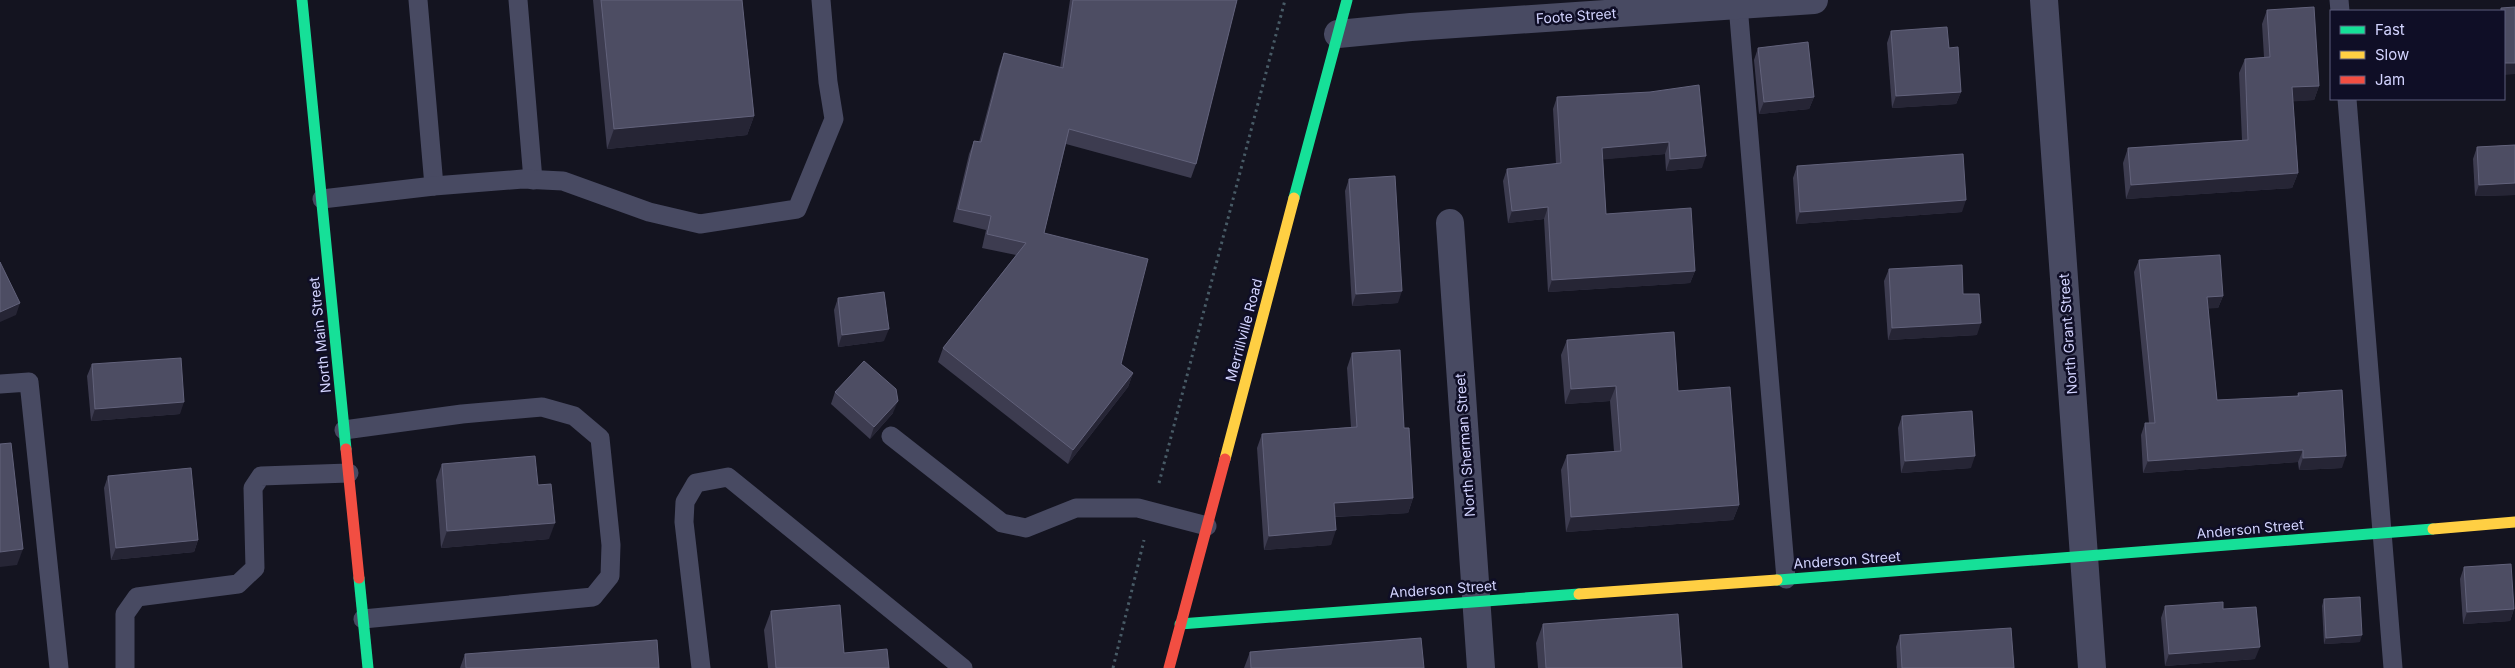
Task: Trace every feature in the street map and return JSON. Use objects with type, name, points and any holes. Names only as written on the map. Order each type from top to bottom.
[{"type":"street","name":"North Main Street","points":[[302,0],[368,668]]},
{"type":"street","name":"Merrillville Road","points":[[1169,668],[1347,0]]},
{"type":"street","name":"Foote Street","points":[[1338,34],[1421,26],[1814,0]]},
{"type":"street","name":"North Grant Street","points":[[2044,0],[2092,668]]},
{"type":"street","name":"North Sherman Street","points":[[1450,223],[1481,668]]},
{"type":"street","name":"Anderson Street","points":[[1180,624],[2084,558],[2515,522]]},
{"type":"lane","points":[[418,0],[434,186]]},
{"type":"lane","points":[[518,0],[533,180]]},
{"type":"lane","points":[[322,199],[434,186],[533,180],[563,181],[649,212],[700,224],[797,209],[834,119],[828,82],[821,0]]},
{"type":"lane","points":[[1738,5],[1786,579]]},
{"type":"lane","points":[[2347,100],[2393,668]]},
{"type":"lane","points":[[0,384],[29,382],[59,668]]},
{"type":"lane","points":[[344,430],[462,414],[542,408],[574,416],[600,438],[608,516],[611,546],[610,576],[593,596],[363,618]]},
{"type":"lane","points":[[891,436],[1002,523],[1026,528],[1076,508],[1138,508],[1207,526]]},
{"type":"lane","points":[[126,668],[126,614],[137,597],[238,584],[255,568],[253,488],[261,476],[348,473]]},
{"type":"lane","points":[[701,668],[684,522],[685,502],[696,483],[728,477],[963,668]]},
{"type":"path","points":[[1113,668],[1286,0]]},
{"type":"building","points":[[601,0],[742,0],[754,116],[614,129]]},
{"type":"building","points":[[1073,0],[1237,0],[1196,164],[1069,129],[1044,233],[1148,259],[1121,364],[1133,373],[1073,450],[943,348],[1026,243],[987,234],[991,216],[958,209],[974,141],[981,142],[1004,53],[1063,68]]},
{"type":"building","points":[[2314,7],[2319,86],[2292,87],[2298,173],[2131,185],[2128,148],[2248,140],[2245,59],[2270,57],[2267,10]]},
{"type":"building","points":[[2515,7],[2515,63],[2505,63],[2505,10],[2501,10],[2501,8]]},
{"type":"building","points":[[1947,27],[1949,48],[1958,47],[1961,92],[1896,96],[1891,31]]},
{"type":"building","points":[[1808,42],[1814,97],[1764,102],[1758,48]]},
{"type":"building","points":[[1699,85],[1706,156],[1670,159],[1669,142],[1602,148],[1606,214],[1691,208],[1695,271],[1552,280],[1548,207],[1512,211],[1507,169],[1561,163],[1557,97],[1650,92]]},
{"type":"building","points":[[2515,145],[2515,183],[2479,185],[2477,147]]},
{"type":"building","points":[[1963,154],[1966,200],[1800,212],[1797,166]]},
{"type":"building","points":[[1395,176],[1402,291],[1356,294],[1349,179]]},
{"type":"building","points":[[2220,255],[2223,296],[2207,297],[2217,400],[2299,396],[2298,393],[2342,390],[2346,456],[2303,458],[2303,450],[2148,461],[2145,423],[2155,423],[2139,260]]},
{"type":"building","points":[[0,262],[20,303],[0,312]]},
{"type":"building","points":[[1962,265],[1963,294],[1979,294],[1981,323],[1892,328],[1889,269]]},
{"type":"building","points":[[884,292],[889,329],[842,335],[838,298]]},
{"type":"building","points":[[1674,332],[1678,391],[1730,387],[1739,505],[1571,517],[1567,455],[1621,451],[1616,386],[1571,389],[1567,340]]},
{"type":"building","points":[[1400,350],[1404,428],[1409,428],[1413,498],[1334,503],[1336,530],[1269,536],[1262,434],[1357,427],[1352,353]]},
{"type":"building","points":[[181,358],[184,402],[95,409],[92,364]]},
{"type":"building","points":[[864,361],[896,389],[898,401],[874,427],[835,392]]},
{"type":"building","points":[[1972,411],[1975,456],[1905,461],[1902,416]]},
{"type":"building","points":[[11,443],[23,549],[0,552],[0,444]]},
{"type":"building","points":[[535,456],[538,485],[551,484],[555,523],[447,531],[442,464]]},
{"type":"building","points":[[191,468],[198,540],[116,548],[108,476]]},
{"type":"building","points":[[2511,564],[2514,609],[2467,612],[2464,567]]},
{"type":"building","points":[[2360,597],[2362,635],[2326,638],[2324,599]]},
{"type":"building","points":[[2223,602],[2223,609],[2256,607],[2260,647],[2169,654],[2165,606]]},
{"type":"building","points":[[840,605],[844,653],[887,649],[889,668],[776,668],[771,611]]},
{"type":"building","points":[[1678,614],[1682,668],[1546,668],[1543,624]]},
{"type":"building","points":[[2011,628],[2014,668],[1902,668],[1900,635]]},
{"type":"building","points":[[1421,638],[1424,668],[1251,668],[1250,652]]},
{"type":"building","points":[[657,640],[659,668],[466,668],[465,654]]},
{"type":"traffic: fast","points":[[302,0],[346,449]]},
{"type":"traffic: fast","points":[[1294,198],[1347,0]]},
{"type":"traffic: fast","points":[[1777,580],[2433,529]]},
{"type":"traffic: fast","points":[[359,578],[368,668]]},
{"type":"traffic: fast","points":[[1180,624],[1579,594]]},
{"type":"traffic: slow","points":[[1225,459],[1294,198]]},
{"type":"traffic: slow","points":[[2433,529],[2515,522]]},
{"type":"traffic: slow","points":[[1579,594],[1777,580]]},
{"type":"traffic: jam","points":[[346,449],[359,578]]},
{"type":"traffic: jam","points":[[1169,668],[1225,459]]}]
